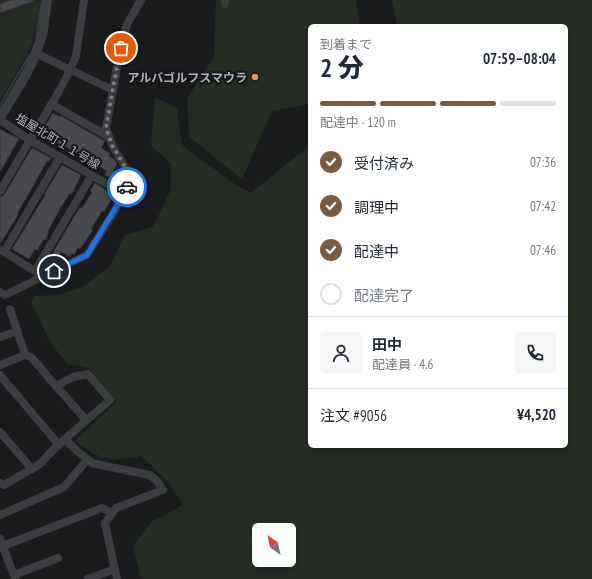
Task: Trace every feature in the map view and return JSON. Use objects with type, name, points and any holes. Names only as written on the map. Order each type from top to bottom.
[{"type":"street","points":[[0,117],[23,80],[36,53],[42,34],[47,0]]},
{"type":"street","points":[[0,191],[70,70],[76,56],[84,0]]},
{"type":"street","points":[[2,294],[87,255],[124,194],[129,180],[127,170],[112,145],[106,128],[118,60],[127,24],[141,0]]},
{"type":"street","points":[[36,53],[113,90]]},
{"type":"street","points":[[51,104],[109,138]]},
{"type":"street","name":"塩屋北町１１号線","points":[[0,120],[30,140],[124,194]]},
{"type":"street","points":[[43,276],[2,251],[60,157]]},
{"type":"street","points":[[35,271],[92,176]]},
{"type":"street","points":[[10,309],[25,355]]},
{"type":"street","points":[[0,337],[18,331]]},
{"type":"street","points":[[0,365],[25,355],[30,357],[86,420]]},
{"type":"street","points":[[0,484],[4,485],[40,464],[86,420],[110,400],[88,374],[73,377],[56,386]]},
{"type":"street","points":[[0,375],[62,442],[92,463],[150,474],[163,490],[116,508],[105,523],[117,579]]},
{"type":"street","points":[[0,432],[32,469]]},
{"type":"street","points":[[0,515],[64,487],[88,459]]},
{"type":"street","points":[[58,558],[14,577],[1,543],[102,508],[112,513]]},
{"type":"street","points":[[88,579],[115,569]]},
{"type":"shaded area","points":[[0,0],[41,0],[36,31],[32,44],[0,101]]},
{"type":"shaded area","name":"アルバゴルフスマウラ","points":[[216,0],[356,0],[360,24],[308,24],[308,104],[272,111],[242,179],[189,137],[187,99],[214,56]]},
{"type":"shaded area","points":[[392,0],[592,0],[592,579],[144,579],[140,576],[133,546],[151,522],[183,505],[169,483],[141,456],[115,460],[93,454],[75,441],[116,402],[89,368],[67,364],[48,339],[40,319],[31,303],[35,296],[56,295],[83,287],[110,266],[125,235],[153,227],[171,189],[171,163],[151,146],[155,97],[177,108],[182,145],[236,185],[251,193],[308,147],[308,448],[568,448],[568,24],[397,24]]},
{"type":"shaded area","points":[[38,2],[31,42],[7,85],[2,82],[0,84],[0,16]]},
{"type":"building","points":[[10,0],[34,1],[0,13],[0,4]]},
{"type":"building","points":[[53,113],[105,141],[101,148],[110,153],[109,156],[114,159],[117,164],[113,171],[123,176],[122,184],[105,175],[107,171],[94,164],[92,166],[86,163],[87,161],[77,155],[77,153],[57,143],[58,142],[44,134],[43,136],[40,134]]},
{"type":"building","points":[[0,129],[19,139],[0,172]]},
{"type":"building","points":[[32,148],[51,158],[49,162],[47,161],[17,214],[18,215],[0,244],[0,197],[3,196],[7,190]]},
{"type":"building","points":[[62,165],[81,175],[72,194],[70,193],[61,207],[48,231],[49,232],[45,240],[44,239],[37,250],[35,249],[29,259],[12,249]]},
{"type":"building","points":[[95,183],[114,195],[104,212],[102,211],[91,229],[93,230],[80,249],[78,247],[74,255],[72,253],[70,257],[61,252],[54,264],[48,261],[80,207],[82,208],[92,192],[90,191]]},
{"type":"waterway","points":[[36,38],[42,0]]},
{"type":"waterway","points":[[0,105],[30,54]]},
{"type":"way so far","points":[[121,48],[106,128],[112,145],[127,170],[129,180],[127,187]]},
{"type":"place","name":"アルバゴルフスマウラ","points":[[255,77]]},
{"type":"route","points":[[54,271],[87,255],[127,187]]}]
